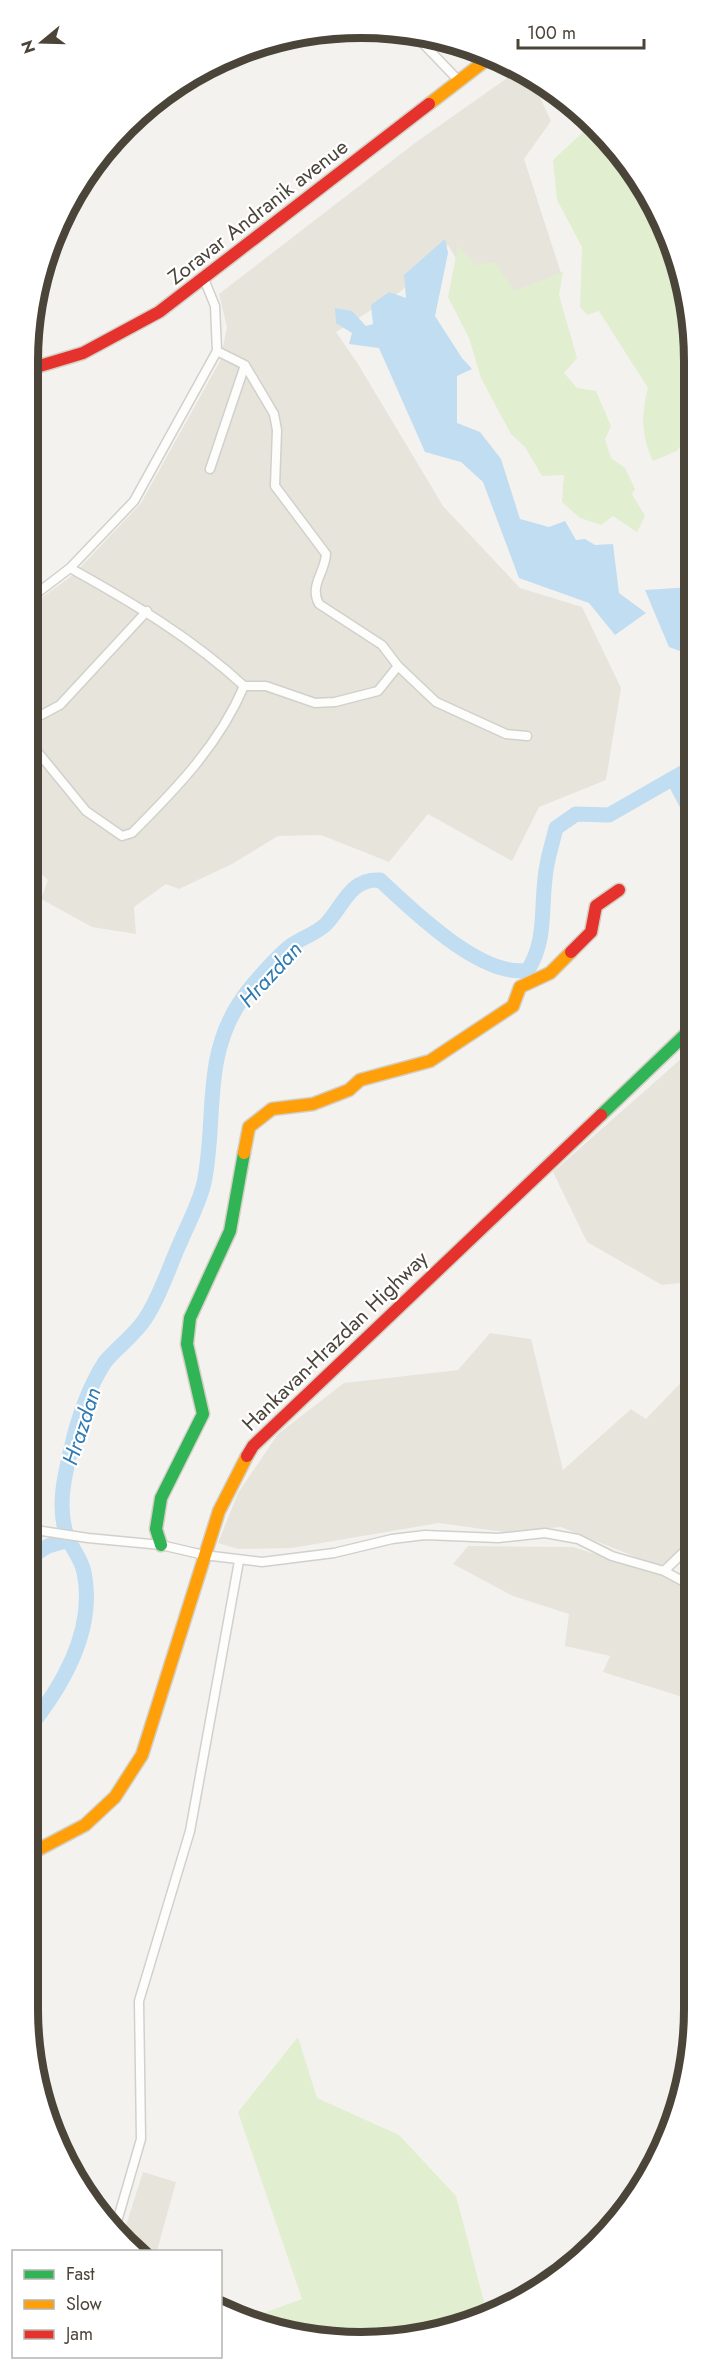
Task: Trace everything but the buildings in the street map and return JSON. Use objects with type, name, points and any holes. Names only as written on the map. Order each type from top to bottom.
[{"type":"main road","name":"Zoravar Andranik avenue","points":[[38,366],[83,353],[122,334],[204,279],[484,62]]},
{"type":"main road","points":[[161,1545],[156,1529],[161,1498],[203,1414],[186,1344],[190,1318],[230,1232],[249,1127],[272,1109],[314,1104],[349,1090],[360,1080],[430,1061],[513,1006],[520,987],[550,974],[591,933],[596,906],[619,890]]},
{"type":"main road","name":"Hankavan-Hrazdan Highway","points":[[38,1851],[85,1825],[115,1797],[142,1755],[219,1511],[237,1473],[254,1446],[684,1036]]},
{"type":"street","points":[[424,44],[459,81]]},
{"type":"street","points":[[38,592],[70,568],[134,501],[217,351],[215,306],[204,279]]},
{"type":"street","points":[[217,351],[244,365],[274,414],[277,430],[275,486],[326,554],[326,565],[314,588],[314,595],[319,604],[382,645],[398,666],[436,702],[506,734],[527,736]]},
{"type":"street","points":[[210,469],[244,365]]},
{"type":"street","points":[[70,568],[147,611],[217,661],[244,686],[266,686],[315,703],[335,702],[378,691],[398,666]]},
{"type":"street","points":[[38,717],[60,705],[147,611]]},
{"type":"street","points":[[38,752],[86,811],[122,836],[132,833],[193,770],[231,716],[244,686]]},
{"type":"street","points":[[38,1530],[161,1545],[239,1561],[262,1562],[302,1558],[392,1539],[425,1535],[498,1538],[545,1533],[578,1539],[612,1556],[664,1571],[684,1582]]},
{"type":"street","points":[[664,1571],[684,1552]]},
{"type":"street","points":[[117,2221],[141,2139],[139,2001],[190,1831],[239,1561]]},
{"type":"shaded area","points":[[512,75],[536,89],[551,121],[524,159],[562,276],[494,320],[448,245],[400,292],[336,332],[358,364],[443,506],[520,588],[582,607],[621,688],[606,780],[539,807],[512,861],[428,814],[389,862],[321,835],[278,836],[232,864],[179,889],[166,884],[134,907],[136,934],[92,927],[41,899],[48,880],[38,871],[38,601],[74,574],[141,503],[220,361],[227,327],[219,294],[415,143]]},
{"type":"shaded area","points":[[684,1056],[684,1283],[662,1285],[587,1242],[553,1172]]},
{"type":"shaded area","points":[[490,1333],[531,1339],[563,1470],[631,1409],[646,1419],[684,1379],[684,1548],[671,1561],[658,1566],[561,1527],[504,1532],[439,1523],[292,1548],[238,1549],[218,1543],[238,1493],[278,1434],[344,1383],[458,1370]]},
{"type":"shaded area","points":[[468,1546],[573,1547],[662,1575],[684,1587],[684,1697],[603,1672],[610,1656],[565,1646],[569,1614],[513,1596],[453,1564]]},
{"type":"shaded area","points":[[143,2172],[176,2182],[157,2250],[146,2250],[125,2230]]},
{"type":"green space","points":[[584,127],[618,164],[641,199],[660,237],[678,298],[684,340],[684,441],[677,451],[653,461],[646,443],[643,425],[648,388],[599,311],[587,315],[580,307],[582,247],[557,200],[553,160],[583,132]]},
{"type":"green space","points":[[458,246],[475,265],[495,262],[514,291],[563,272],[559,295],[577,358],[564,373],[577,388],[596,391],[611,426],[605,439],[611,458],[625,468],[635,489],[632,494],[645,516],[637,532],[613,516],[601,525],[580,518],[562,502],[564,475],[542,476],[525,447],[511,434],[481,378],[469,338],[448,297]]},
{"type":"green space","points":[[298,2037],[317,2098],[399,2135],[456,2196],[486,2308],[424,2326],[382,2332],[319,2330],[258,2315],[302,2299],[238,2112]]},
{"type":"water","points":[[445,239],[448,253],[435,316],[462,358],[472,369],[457,376],[457,423],[480,432],[501,459],[520,519],[549,527],[565,521],[576,540],[585,539],[595,545],[613,544],[619,593],[646,613],[615,635],[589,603],[519,578],[483,482],[461,462],[425,452],[379,348],[349,344],[352,333],[336,323],[335,308],[352,311],[366,326],[373,324],[371,305],[389,292],[406,298],[404,275]]},
{"type":"water","points":[[684,588],[684,652],[669,647],[645,590]]},
{"type":"waterway","name":"Hrazdan","points":[[38,1716],[74,1656],[85,1615],[84,1572],[67,1536],[62,1515],[64,1482],[77,1427],[84,1404],[99,1371],[115,1351],[136,1331],[160,1292],[199,1199],[208,1160],[215,1068],[228,1024],[240,1002],[283,952],[323,927],[349,894],[362,883],[370,880],[380,880],[428,924],[469,953],[490,964],[510,970],[528,970],[538,948],[546,873],[556,828],[576,814],[609,815],[684,772]]},
{"type":"waterway","points":[[674,780],[684,799]]},
{"type":"waterway","name":"Hrazdan","points":[[38,1552],[48,1546],[69,1540]]},
{"type":"traffic: fast","points":[[601,1115],[684,1036]]},
{"type":"traffic: fast","points":[[161,1545],[156,1529],[161,1498],[203,1414],[187,1344],[190,1318],[230,1231],[244,1153]]},
{"type":"traffic: slow","points":[[429,104],[484,62]]},
{"type":"traffic: slow","points":[[244,1153],[249,1127],[272,1109],[313,1104],[349,1090],[360,1080],[430,1061],[513,1006],[520,987],[550,973],[571,952]]},
{"type":"traffic: slow","points":[[38,1850],[85,1825],[115,1797],[142,1755],[219,1511],[247,1456]]},
{"type":"traffic: jam","points":[[38,366],[83,353],[159,312],[429,104]]},
{"type":"traffic: jam","points":[[571,952],[591,932],[596,906],[619,890]]},
{"type":"traffic: jam","points":[[247,1456],[253,1446],[601,1115]]}]
